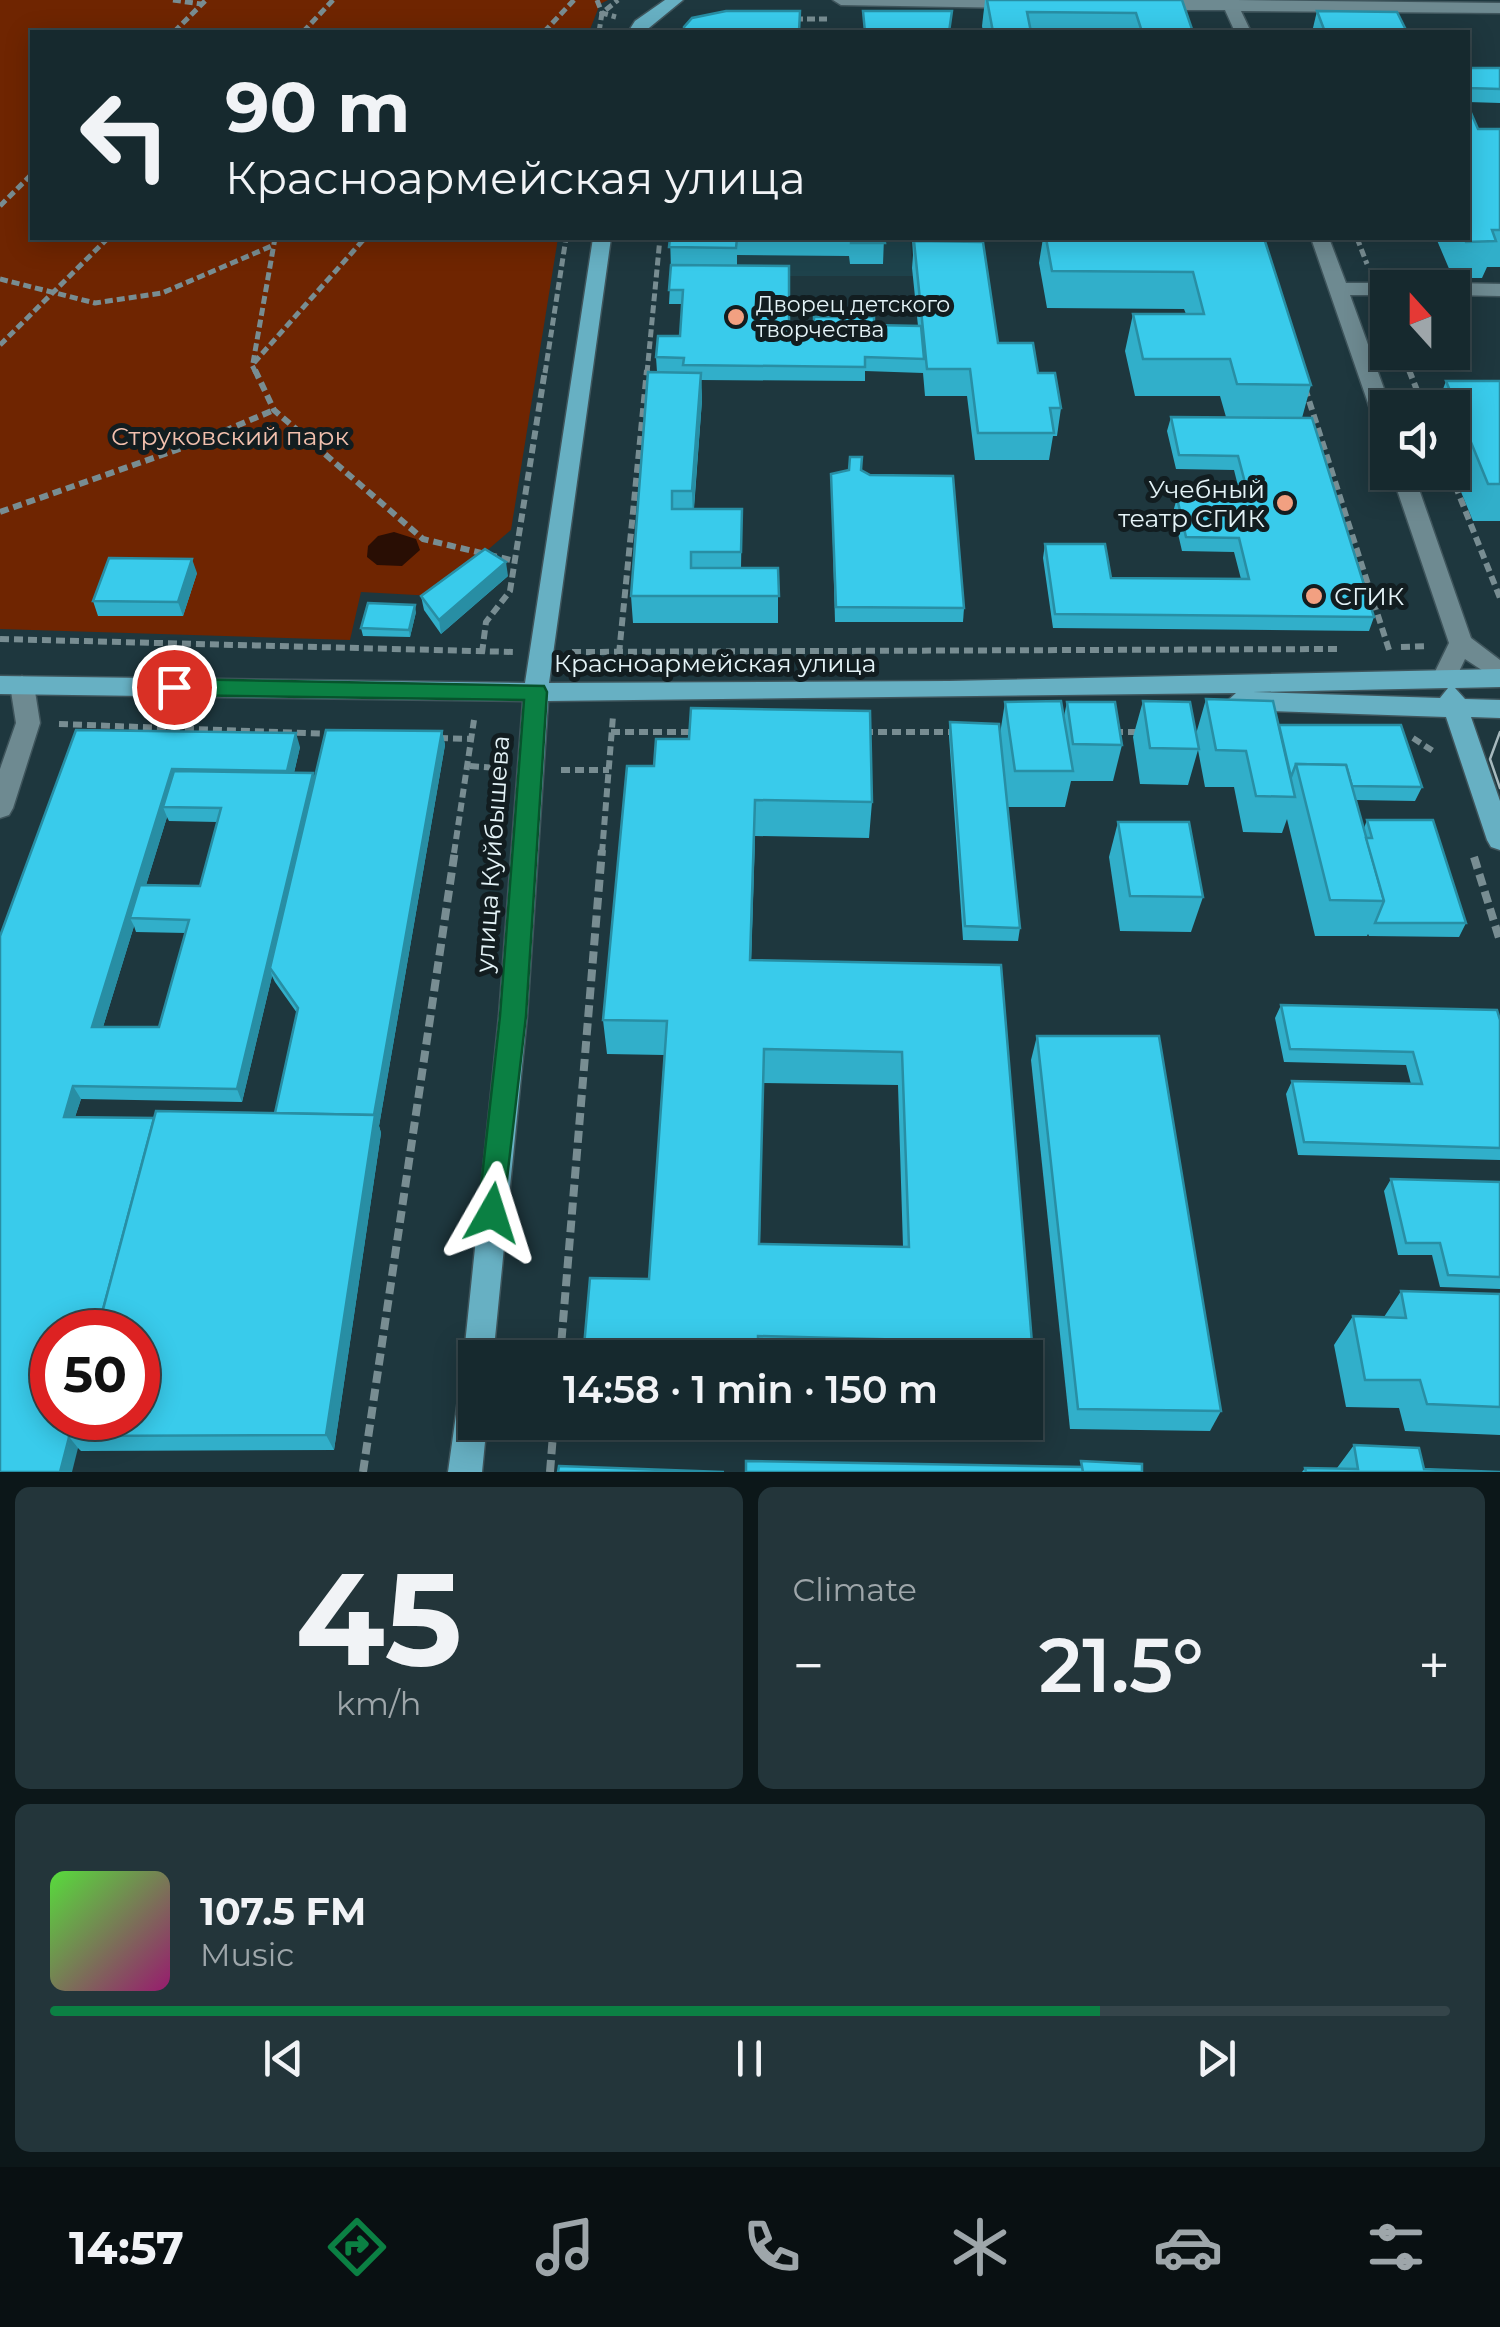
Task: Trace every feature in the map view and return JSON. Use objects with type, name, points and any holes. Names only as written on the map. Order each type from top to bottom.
[{"type":"main road","points":[[637,30],[675,0]]},
{"type":"main road","name":"улица Куйбышева","points":[[479,1340],[513,1016],[536,692],[602,240]]},
{"type":"main road","name":"Красноармейская улица","points":[[11,685],[536,692],[949,690],[1500,676]]},
{"type":"main road","points":[[1444,678],[1500,840]]},
{"type":"main road","name":"Красноармейская улица","points":[[949,690],[1500,709]]},
{"type":"main road","points":[[465,1472],[468,1440]]},
{"type":"street","points":[[841,0],[1042,3]]},
{"type":"street","points":[[1230,3],[1242,30]]},
{"type":"street","points":[[1139,5],[1500,8]]},
{"type":"street","points":[[1321,240],[1374,390]]},
{"type":"street","points":[[1339,289],[1370,289]]},
{"type":"street","points":[[1470,289],[1500,290]]},
{"type":"street","points":[[1408,490],[1462,643],[1500,676]]},
{"type":"street","points":[[1444,678],[1462,643]]},
{"type":"street","points":[[0,808],[28,723],[11,685]]},
{"type":"path","points":[[173,0],[204,2]]},
{"type":"path","points":[[305,30],[332,0]]},
{"type":"path","points":[[546,30],[574,0]]},
{"type":"path","points":[[599,30],[602,13],[618,0]]},
{"type":"path","points":[[176,30],[204,2]]},
{"type":"path","points":[[784,19],[842,19]]},
{"type":"path","points":[[0,206],[30,176]]},
{"type":"path","points":[[0,345],[106,240]]},
{"type":"path","points":[[252,364],[363,240]]},
{"type":"path","points":[[362,1472],[472,739],[486,622],[510,591],[566,240]]},
{"type":"path","points":[[561,1340],[615,692],[660,240]]},
{"type":"path","points":[[0,280],[95,303],[162,292],[275,241]]},
{"type":"path","points":[[275,241],[252,364],[274,410],[423,538],[515,561]]},
{"type":"path","points":[[1305,387],[1390,654],[1386,658],[1369,658],[1376,680]]},
{"type":"path","points":[[0,512],[196,443],[274,410]]},
{"type":"path","points":[[1457,490],[1500,598]]},
{"type":"path","points":[[0,639],[483,652],[1348,648]]},
{"type":"path","points":[[1368,648],[1462,643]]},
{"type":"path","points":[[28,723],[338,734]]},
{"type":"path","points":[[612,732],[709,732]]},
{"type":"path","points":[[846,732],[962,732]]},
{"type":"path","points":[[1099,732],[1158,732]]},
{"type":"path","points":[[434,738],[472,739]]},
{"type":"path","points":[[550,1472],[553,1440]]},
{"type":"shaded area","points":[[672,240],[910,240],[913,276],[669,276]]},
{"type":"shaded area","points":[[394,532],[416,539],[420,550],[402,566],[377,565],[367,557],[368,546],[378,536]]},
{"type":"green space","name":"Струковский парк","points":[[0,0],[608,0],[600,4],[590,30],[30,30],[30,240],[558,240],[511,530],[434,596],[361,592],[350,640],[0,629]]},
{"type":"building","points":[[987,0],[1182,0],[1192,30],[1141,30],[1136,13],[1027,12],[1031,30],[993,30]]},
{"type":"building","points":[[726,11],[800,11],[799,30],[684,30],[692,18]]},
{"type":"building","points":[[863,11],[952,11],[949,30],[865,30]]},
{"type":"building","points":[[1317,11],[1397,12],[1406,30],[1324,30]]},
{"type":"building","points":[[1470,68],[1500,68],[1500,89],[1470,88]]},
{"type":"building","points":[[1470,111],[1478,129],[1500,129],[1500,230],[1492,230],[1496,241],[1466,242],[1470,240]]},
{"type":"building","points":[[670,240],[737,240],[736,248],[669,247]]},
{"type":"building","points":[[884,240],[885,243],[851,243]]},
{"type":"building","points":[[980,240],[980,242],[916,241]]},
{"type":"building","points":[[1046,240],[1265,240],[1311,385],[1237,384],[1230,359],[1143,359],[1133,314],[1204,314],[1193,272],[1052,271]]},
{"type":"building","points":[[914,241],[983,242],[998,343],[1033,343],[1038,373],[1055,373],[1061,408],[1050,408],[1054,433],[978,433],[970,369],[927,369]]},
{"type":"building","name":"Дворец детского творчества","points":[[671,265],[789,266],[789,334],[814,334],[814,317],[874,317],[874,325],[921,326],[924,359],[865,357],[865,367],[683,365],[684,358],[656,357],[658,336],[680,336],[683,290],[669,290]]},
{"type":"building","points":[[648,372],[701,373],[692,491],[672,491],[672,509],[742,509],[741,552],[691,552],[691,568],[778,568],[779,596],[631,596]]},
{"type":"building","points":[[1446,381],[1500,381],[1500,484],[1488,484],[1470,440],[1470,390],[1450,390]]},
{"type":"building","points":[[1171,417],[1312,418],[1374,617],[1055,614],[1045,544],[1105,544],[1111,578],[1249,579],[1239,538],[1186,537],[1177,498],[1249,498],[1238,456],[1179,455]]},
{"type":"building","points":[[850,457],[862,457],[861,470],[870,475],[953,476],[964,608],[836,607],[831,474],[849,470]]},
{"type":"building","points":[[485,549],[506,562],[439,620],[421,596]]},
{"type":"building","points":[[109,558],[192,559],[178,602],[93,601]]},
{"type":"building","points":[[368,603],[415,605],[409,630],[361,628]]},
{"type":"building","points":[[1206,699],[1273,701],[1295,797],[1256,796],[1246,751],[1216,750]]},
{"type":"building","points":[[1061,701],[1073,771],[1015,771],[1005,702]]},
{"type":"building","points":[[1143,701],[1190,702],[1199,749],[1150,748]]},
{"type":"building","points":[[1067,702],[1115,702],[1122,745],[1073,744]]},
{"type":"building","points":[[691,708],[870,711],[872,802],[755,800],[750,960],[1001,965],[1032,1340],[758,1336],[758,1340],[585,1340],[590,1278],[649,1279],[667,1021],[603,1020],[627,766],[654,766],[656,739],[689,739]],"holes":[[[764,1049],[902,1052],[909,1247],[759,1244]]]},
{"type":"building","points":[[950,722],[999,724],[1020,928],[965,926]]},
{"type":"building","points":[[1279,725],[1401,725],[1422,787],[1352,786],[1346,765],[1296,764],[1291,777]]},
{"type":"building","points":[[76,730],[296,733],[287,771],[172,769],[92,1027],[159,1027],[189,920],[130,918],[140,885],[200,886],[221,808],[163,807],[174,771],[313,773],[237,1089],[73,1086],[64,1117],[154,1118],[103,1310],[30,1310],[30,1440],[68,1440],[60,1472],[0,1472],[0,936]]},
{"type":"building","points":[[326,730],[442,731],[374,1115],[275,1113],[298,1008],[270,968]]},
{"type":"building","points":[[1296,764],[1346,765],[1384,901],[1330,900]]},
{"type":"building","points":[[1367,820],[1433,820],[1466,923],[1375,923],[1384,901],[1366,838],[1372,838]]},
{"type":"building","points":[[1118,822],[1189,822],[1203,897],[1130,896]]},
{"type":"building","points":[[1281,1005],[1497,1010],[1500,1148],[1304,1142],[1292,1081],[1422,1084],[1413,1052],[1290,1049]]},
{"type":"building","points":[[1037,1036],[1159,1036],[1221,1411],[1078,1409]]},
{"type":"building","points":[[156,1111],[375,1115],[326,1435],[160,1436],[160,1310],[103,1310]]},
{"type":"building","points":[[1391,1179],[1500,1182],[1500,1277],[1448,1275],[1440,1243],[1406,1243]]},
{"type":"building","points":[[1401,1291],[1500,1294],[1500,1407],[1427,1404],[1420,1380],[1365,1380],[1353,1316],[1406,1318]]},
{"type":"building","points":[[1354,1445],[1419,1448],[1424,1469],[1500,1472],[1306,1472],[1305,1468],[1358,1469]]},
{"type":"building","points":[[746,1461],[1083,1467],[1083,1472],[746,1472]]},
{"type":"building","points":[[1081,1461],[1142,1464],[1142,1472],[1083,1472]]},
{"type":"building","points":[[559,1466],[724,1472],[558,1472]]},
{"type":"tram line","points":[[1500,732],[1490,759],[1500,788]]},
{"type":"place","name":"Дворец детского творчества","points":[[736,317]]},
{"type":"place","name":"Учебный театр СГИК","points":[[1285,503]]},
{"type":"place","name":"СГИК","points":[[1314,596]]},
{"type":"route","points":[[174,687],[536,692],[513,1016],[492,1213]]}]
